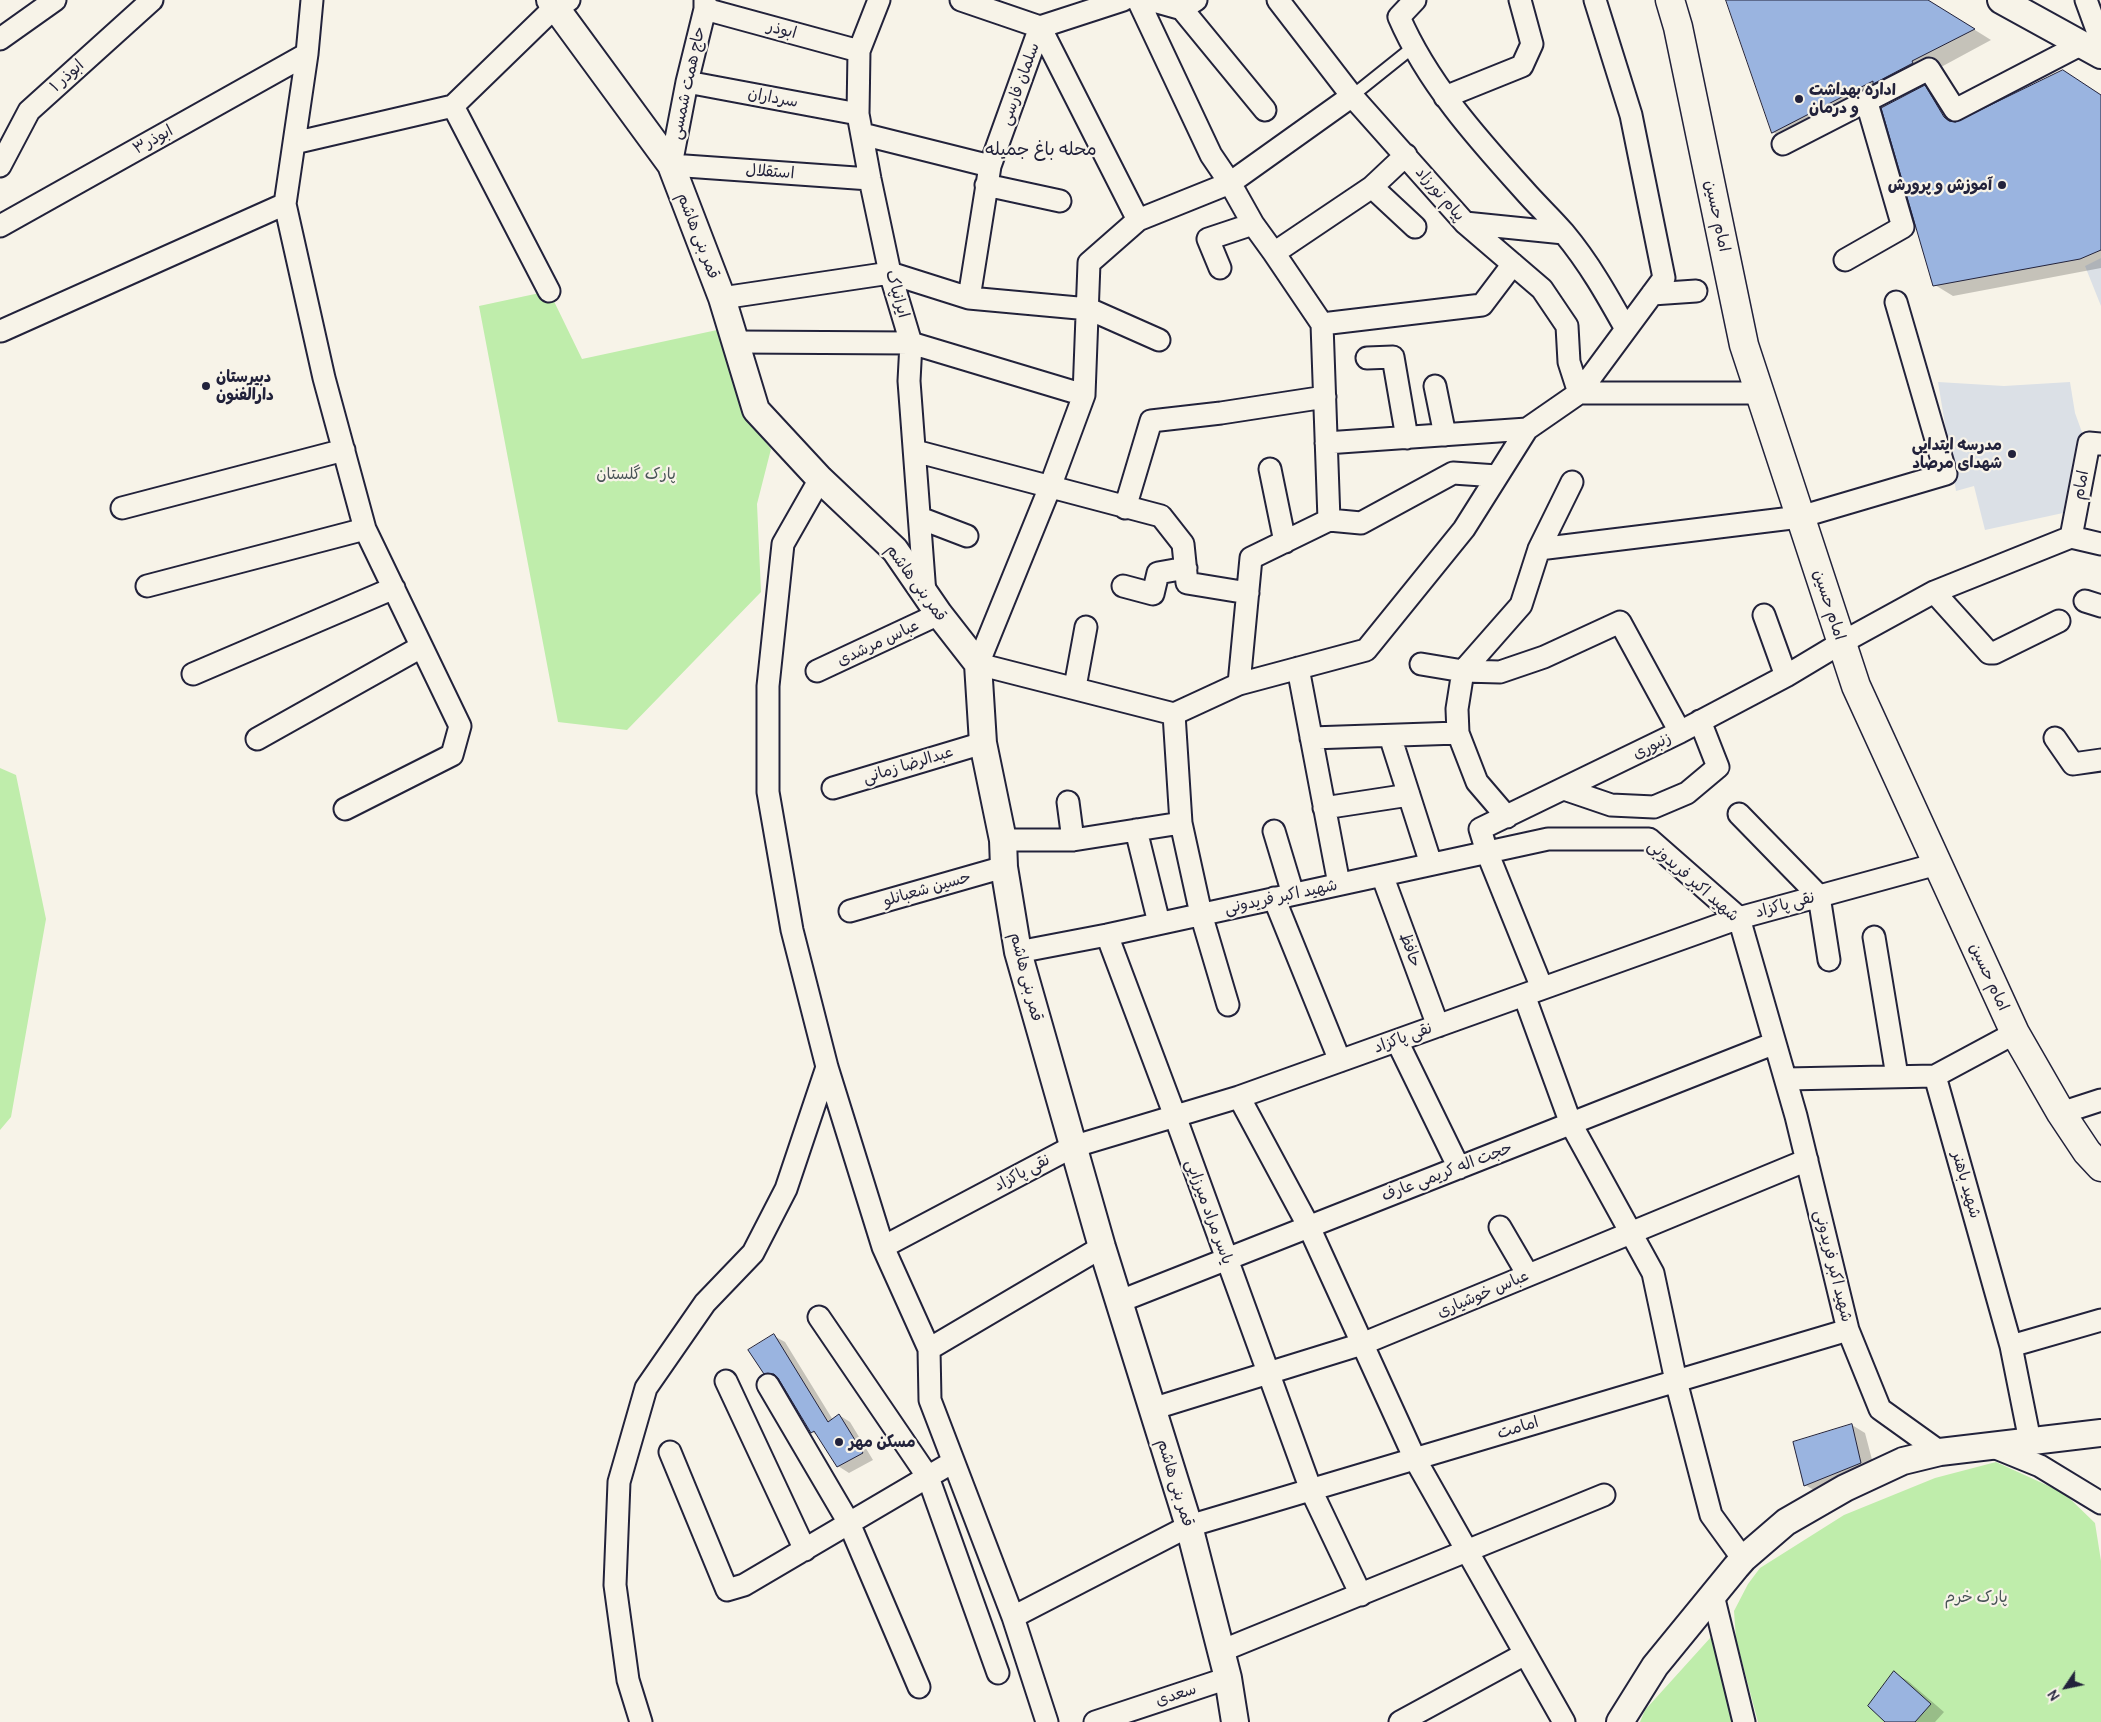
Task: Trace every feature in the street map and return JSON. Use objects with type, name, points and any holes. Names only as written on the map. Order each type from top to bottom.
[{"type":"main road","name":"امام حسین","points":[[1670,0],[1678,27],[1744,345],[1856,686],[2015,1033],[2061,1114],[2087,1152],[2101,1167]]},
{"type":"street","points":[[0,39],[55,0]]},
{"type":"street","name":"ابوذر ۱","points":[[0,166],[28,111],[152,0]]},
{"type":"street","points":[[312,0],[307,54],[285,204],[324,378],[365,529],[460,726],[452,755],[345,810]]},
{"type":"street","name":"ایرانپاک","points":[[880,0],[859,51],[858,114],[890,274],[911,343],[909,381],[914,451],[920,518],[932,604]]},
{"type":"street","points":[[960,0],[1040,27],[1138,220]]},
{"type":"street","name":"سلمان فارسی","points":[[969,298],[988,175],[1040,27],[1124,0]]},
{"type":"street","points":[[1138,0],[1210,155],[1230,183],[1253,224],[1322,324],[1329,520]]},
{"type":"street","points":[[1150,0],[1189,5],[1265,110]]},
{"type":"street","name":"پیام نورزاد","points":[[1278,0],[1352,96],[1465,223],[1542,289],[1567,326],[1569,362],[1579,393]]},
{"type":"street","points":[[1415,0],[1399,17],[1412,48],[1445,96],[1522,189],[1564,233],[1592,269],[1626,329]]},
{"type":"street","points":[[1445,96],[1522,66],[1532,44],[1520,0]]},
{"type":"street","points":[[1352,96],[1230,183],[1138,220],[1089,263],[1089,309],[1084,395],[1050,487],[978,664],[1075,687],[1111,699],[1174,714],[1239,684],[1366,650],[1464,529],[1527,429],[1579,393],[1664,278],[1631,115],[1594,0]]},
{"type":"street","points":[[2086,0],[2094,46]]},
{"type":"street","points":[[294,143],[453,106],[558,2]]},
{"type":"street","name":"قمر بنی هاشم","points":[[558,2],[671,165],[722,298],[756,410],[820,479],[895,550],[932,604],[978,664],[983,743],[1003,840],[1004,868],[1018,952],[1072,1147],[1188,1526],[1228,1678],[1235,1722]]},
{"type":"street","points":[[2014,4],[2094,46]]},
{"type":"street","name":"ابوذر","points":[[705,5],[859,51]]},
{"type":"street","name":"حاج همت شمسی","points":[[671,165],[687,82],[705,5]]},
{"type":"street","points":[[1783,144],[1867,103],[1929,69],[1955,110],[2094,46]]},
{"type":"street","name":"ابوذر۳","points":[[0,226],[307,54]]},
{"type":"street","name":"سرداران","points":[[687,82],[858,114]]},
{"type":"street","points":[[1845,260],[1903,227],[1867,103]]},
{"type":"street","points":[[453,106],[549,291]]},
{"type":"street","points":[[862,134],[988,175],[1060,201]]},
{"type":"street","points":[[1274,253],[1372,187],[1406,156]]},
{"type":"street","name":"استقلال","points":[[671,165],[870,179]]},
{"type":"street","points":[[1372,187],[1415,227]]},
{"type":"street","points":[[1,331],[285,204]]},
{"type":"street","points":[[1465,223],[1564,233]]},
{"type":"street","points":[[1220,268],[1208,239],[1253,224]]},
{"type":"street","points":[[1322,324],[1482,305],[1513,264]]},
{"type":"street","points":[[722,298],[890,274],[969,298],[1089,309],[1159,340]]},
{"type":"street","points":[[1652,294],[1696,291]]},
{"type":"street","points":[[1539,549],[1800,517],[1946,474],[1896,302]]},
{"type":"street","points":[[736,342],[911,343],[1084,395]]},
{"type":"street","points":[[1367,358],[1393,357],[1407,438]]},
{"type":"street","points":[[1435,386],[1445,435]]},
{"type":"street","points":[[1579,393],[1760,393]]},
{"type":"street","points":[[1125,508],[1151,421],[1222,413],[1325,397]]},
{"type":"street","points":[[1326,443],[1527,429]]},
{"type":"street","name":"امام","points":[[2071,537],[2089,443],[2101,444]]},
{"type":"street","points":[[122,508],[344,450]]},
{"type":"street","points":[[914,451],[1161,516],[1183,544],[1187,583],[1248,593]]},
{"type":"street","points":[[1270,469],[1285,542]]},
{"type":"street","points":[[1239,684],[1251,558],[1329,520],[1362,523],[1453,473],[1497,476]]},
{"type":"street","points":[[820,479],[783,544],[768,686],[768,783],[792,930],[828,1067],[883,1247],[929,1349],[930,1400],[1013,1617],[1047,1722]]},
{"type":"street","points":[[1507,817],[1477,782],[1458,733],[1458,709],[1463,671],[1521,605],[1539,549],[1572,482]]},
{"type":"street","points":[[920,518],[967,536]]},
{"type":"street","points":[[147,586],[365,529]]},
{"type":"street","points":[[2071,537],[2101,544]]},
{"type":"street","name":"زنبوری","points":[[1487,852],[1480,829],[1700,722],[1786,676],[1841,643],[1934,592],[2071,537]]},
{"type":"street","points":[[1123,586],[1153,594],[1158,573],[1186,568]]},
{"type":"street","points":[[193,674],[394,588]]},
{"type":"street","points":[[1934,592],[1990,653],[1994,653],[2059,622]]},
{"type":"street","name":"عباس مرشدی","points":[[817,671],[932,604]]},
{"type":"street","points":[[1764,616],[1786,676]]},
{"type":"street","points":[[1421,664],[1463,671],[1500,672],[1544,658],[1620,622],[1680,732]]},
{"type":"street","points":[[1075,687],[1086,627]]},
{"type":"street","points":[[257,739],[421,647]]},
{"type":"street","points":[[1298,668],[1339,884]]},
{"type":"street","points":[[1174,714],[1181,823],[1201,914],[1228,1005]]},
{"type":"street","points":[[1564,789],[1612,806],[1654,806],[1687,793],[1718,767],[1700,722]]},
{"type":"street","points":[[1311,738],[1458,733]]},
{"type":"street","points":[[1390,736],[1431,864]]},
{"type":"street","points":[[2055,738],[2073,764],[2101,760]]},
{"type":"street","name":"عبدالرضا زمانی","points":[[834,788],[983,743]]},
{"type":"street","points":[[1324,808],[1409,795]]},
{"type":"street","points":[[1068,802],[1073,840]]},
{"type":"street","points":[[1739,814],[1818,896],[1829,960]]},
{"type":"street","points":[[1003,840],[1073,840],[1181,823]]},
{"type":"street","points":[[1136,830],[1159,924]]},
{"type":"street","points":[[1274,831],[1284,896],[1340,1061]]},
{"type":"street","name":"شهید اکبر فریدونی","points":[[1018,952],[1159,924],[1548,839],[1649,839],[1740,918],[1786,1079],[1848,1330],[1880,1409],[1940,1452]]},
{"type":"street","points":[[1487,852],[1533,992],[1571,1124],[1653,1273],[1676,1381],[1712,1515],[1743,1559]]},
{"type":"street","name":"نقی پاکزاد","points":[[883,1247],[1072,1147],[1239,1097],[1740,918],[1937,864]]},
{"type":"street","name":"حسین شعبانلو","points":[[850,911],[1004,868]]},
{"type":"street","name":"حافظ","points":[[1382,875],[1438,1026]]},
{"type":"street","name":"یاسر مراد میرزایی","points":[[1107,935],[1175,1116],[1310,1490],[1361,1595]]},
{"type":"street","points":[[1874,936],[1897,1076]]},
{"type":"street","points":[[1786,1079],[1935,1076],[2015,1033]]},
{"type":"street","points":[[1397,1041],[1458,1168]]},
{"type":"street","name":"حجت اله کریمی عارف","points":[[1118,1302],[1775,1043]]},
{"type":"street","points":[[641,1722],[628,1680],[615,1585],[619,1482],[646,1388],[705,1303],[753,1253],[782,1197],[828,1067]]},
{"type":"street","name":"شهید باهنر","points":[[1935,1076],[2012,1346],[2030,1441]]},
{"type":"street","points":[[1239,1097],[1309,1227],[1415,1459],[1564,1722]]},
{"type":"street","points":[[2061,1114],[2101,1100]]},
{"type":"street","name":"عباس خوشیاری","points":[[1152,1409],[1362,1344],[1807,1160]]},
{"type":"street","points":[[1500,1227],[1528,1275]]},
{"type":"street","points":[[929,1349],[1102,1248]]},
{"type":"street","points":[[819,1317],[928,1477],[998,1673]]},
{"type":"street","points":[[2012,1346],[2101,1320]]},
{"type":"street","name":"امامت","points":[[1013,1617],[1188,1526],[1848,1330]]},
{"type":"street","points":[[726,1381],[805,1550]]},
{"type":"street","points":[[768,1385],[849,1523],[919,1687]]},
{"type":"street","points":[[1620,1722],[1655,1666],[1713,1595],[1743,1559],[1786,1522],[1845,1488],[1903,1461],[1940,1452],[2101,1433]]},
{"type":"street","points":[[1991,1446],[2040,1466],[2101,1503]]},
{"type":"street","points":[[670,1452],[727,1590],[744,1585],[953,1462]]},
{"type":"street","points":[[1221,1651],[1604,1494]]},
{"type":"street","points":[[1713,1595],[1744,1722]]},
{"type":"street","points":[[1400,1722],[1525,1654]]},
{"type":"street","name":"سعدی","points":[[1095,1722],[1228,1678]]},
{"type":"lane","points":[[1352,96],[1412,48]]},
{"type":"shaded area","points":[[2101,258],[2101,306],[2085,266]]},
{"type":"shaded area","name":"مدرسه ایتدایی شهدای مرصاد","points":[[1938,382],[2004,386],[2070,382],[2075,413],[2083,435],[2075,450],[2063,513],[1985,530],[1974,486],[1956,491]]},
{"type":"green space","name":"پارک گلستان","points":[[549,291],[582,359],[731,327],[744,414],[771,449],[757,504],[761,592],[627,730],[558,722],[479,306]]},
{"type":"green space","points":[[0,768],[16,775],[46,919],[11,1117],[0,1130]]},
{"type":"green space","name":"پارک خرم","points":[[1996,1462],[2064,1493],[2095,1523],[2101,1561],[2101,1722],[1758,1722],[1736,1639],[1734,1611],[1748,1584],[1760,1568],[1844,1515],[1935,1478]]},
{"type":"green space","points":[[1711,1637],[1737,1722],[1640,1722],[1645,1710]]},
{"type":"building","name":"اداره بهداشت و درمان","points":[[1726,0],[1928,0],[1975,29],[1912,61],[1913,63],[1873,84],[1873,81],[1772,133]]},
{"type":"building","name":"آموزش و پرورش","points":[[2063,70],[2101,95],[2101,250],[2080,259],[1933,286],[1881,108],[1925,85],[1944,117],[1949,121],[1955,122]]},
{"type":"building","points":[[774,1334],[828,1422],[839,1414],[863,1453],[837,1467],[814,1431],[811,1433],[778,1378],[774,1374],[764,1374],[748,1350]]},
{"type":"building","points":[[1852,1424],[1861,1463],[1804,1486],[1793,1442]]},
{"type":"building","points":[[1894,1671],[1931,1704],[1915,1722],[1885,1722],[1868,1706]]},
{"type":"place","name":"اداره بهداشت و درمان","points":[[1799,99]]},
{"type":"place","name":"آموزش و پرورش","points":[[2002,185]]},
{"type":"place","name":"دبیرستان دارالفنون","points":[[206,386]]},
{"type":"place","name":"مدرسه ایتدایی شهدای مرصاد","points":[[2012,454]]},
{"type":"place","name":"مسکن مهر","points":[[839,1442]]},
{"type":"district","name":"محله باغ‌ جمیله","points":[[1041,150]]}]
